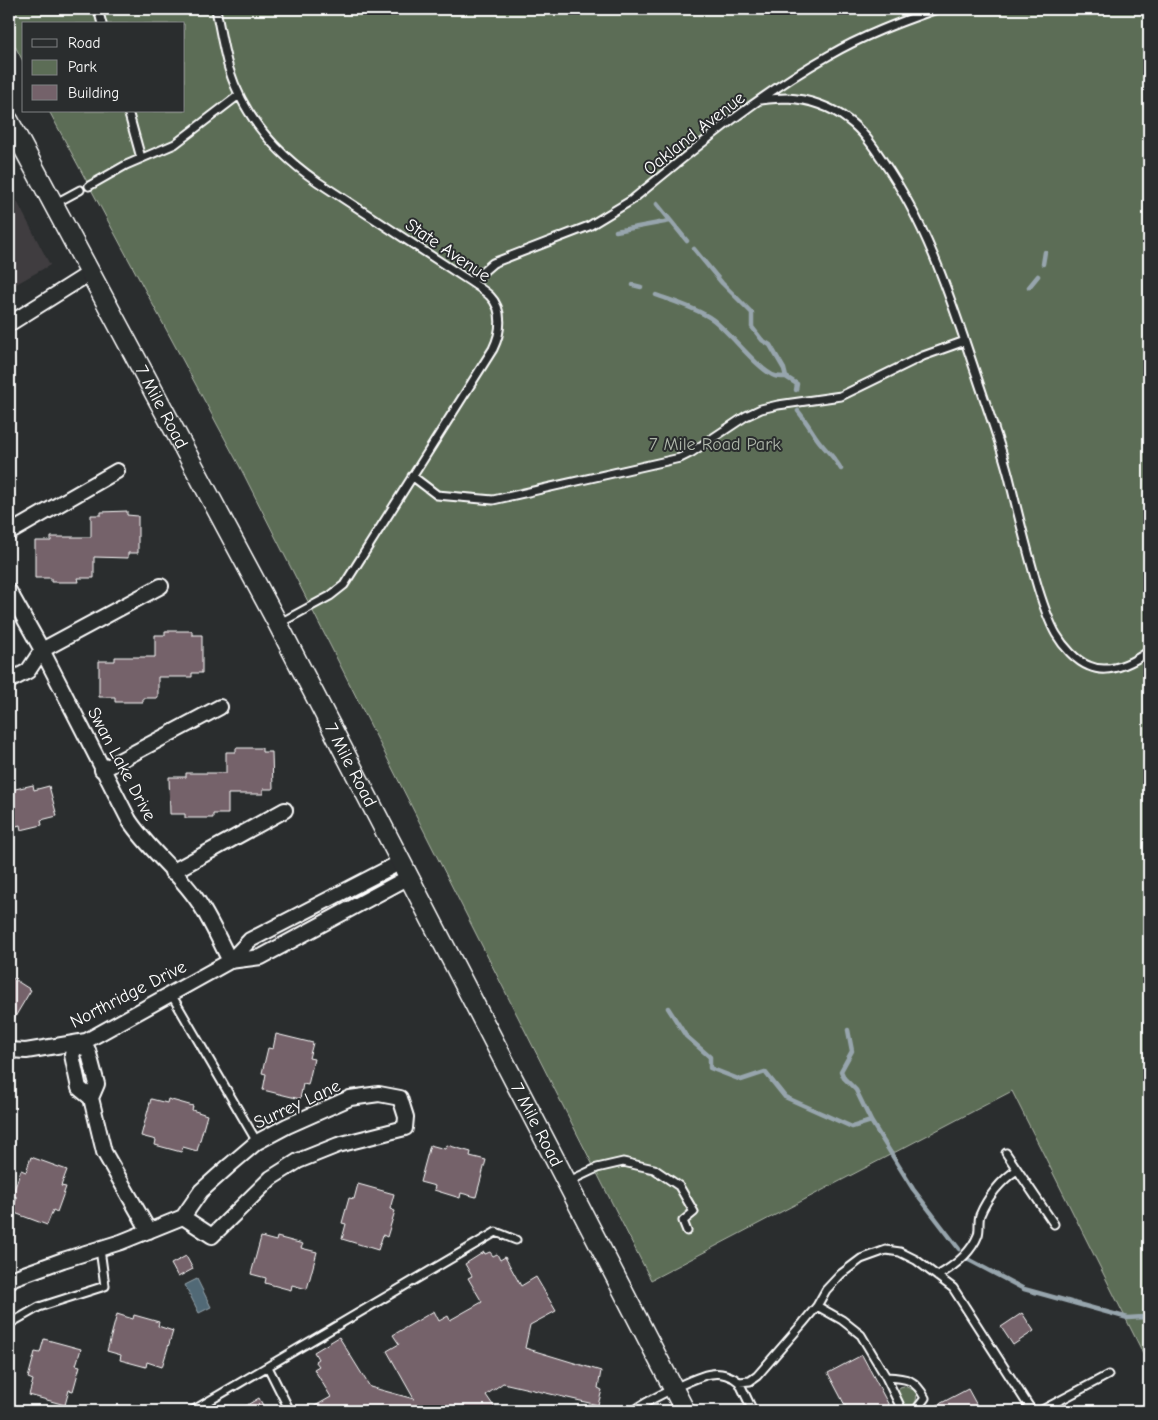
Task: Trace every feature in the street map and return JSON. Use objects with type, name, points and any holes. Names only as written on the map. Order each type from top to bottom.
[{"type":"street","name":"7 Mile Road","points":[[9,121],[278,624],[685,1411]]},
{"type":"street","points":[[9,324],[90,273]]},
{"type":"street","points":[[9,533],[117,471]]},
{"type":"street","points":[[9,681],[28,671],[42,650],[161,586]]},
{"type":"street","name":"Swan Lake Drive","points":[[9,591],[42,650],[128,820],[137,833],[195,897],[230,962]]},
{"type":"street","points":[[102,770],[220,707]]},
{"type":"street","points":[[172,872],[285,810]]},
{"type":"street","name":"Northridge Drive","points":[[9,1050],[26,1051],[86,1041],[230,962],[250,940],[405,870]]},
{"type":"street","name":"Northridge Drive","points":[[230,962],[261,957],[405,870]]},
{"type":"street","points":[[77,1044],[72,1055],[79,1088],[91,1098],[104,1152],[149,1231]]},
{"type":"street","name":"Surrey Lane","points":[[379,1094],[400,1098],[406,1117],[405,1128],[338,1145],[298,1161],[271,1178],[212,1236],[183,1217],[201,1191],[257,1142],[287,1126],[350,1098],[379,1094]]},
{"type":"street","points":[[10,1277],[100,1249],[183,1217]]},
{"type":"lane","points":[[98,9],[101,22]]},
{"type":"lane","name":"State Avenue","points":[[216,9],[229,69],[239,95],[263,132],[288,160],[302,172],[491,297],[500,321],[497,342],[344,585],[330,596],[278,624]]},
{"type":"lane","name":"Oakland Avenue","points":[[471,282],[493,263],[589,226],[614,212],[632,200],[720,129],[800,72],[870,34],[936,9]]},
{"type":"lane","points":[[89,186],[141,158],[174,144],[239,95]]},
{"type":"lane","points":[[760,100],[787,98],[818,105],[834,111],[848,120],[868,138],[901,188],[931,248],[1007,469],[1035,578],[1046,612],[1057,635],[1072,654],[1088,666],[1102,670],[1121,666],[1138,659],[1149,651]]},
{"type":"lane","points":[[128,112],[141,158]]},
{"type":"lane","points":[[54,205],[80,190]]},
{"type":"lane","points":[[412,476],[437,495],[493,500],[680,458],[746,416],[761,409],[841,396],[924,356],[964,341]]},
{"type":"lane","points":[[171,994],[257,1142]]},
{"type":"lane","points":[[1006,1153],[1054,1224]]},
{"type":"lane","points":[[566,1182],[597,1168],[623,1162],[654,1169],[679,1186],[694,1212],[683,1221],[687,1232]]},
{"type":"lane","points":[[938,1276],[952,1267],[966,1252],[978,1234],[980,1216],[990,1196],[1017,1170]]},
{"type":"lane","points":[[192,1411],[496,1232],[516,1240]]},
{"type":"lane","points":[[9,1324],[39,1307],[105,1286],[100,1249]]},
{"type":"lane","points":[[739,1382],[750,1381],[757,1376],[817,1306],[826,1290],[841,1274],[861,1259],[886,1250],[900,1252],[916,1260],[953,1288],[1032,1411]]},
{"type":"lane","points":[[817,1306],[842,1320],[861,1336],[886,1377],[902,1410],[916,1410],[925,1398],[918,1386],[902,1378],[886,1377]]},
{"type":"lane","points":[[268,1367],[290,1411]]},
{"type":"lane","points":[[634,1411],[697,1377],[712,1373],[732,1376],[739,1382],[753,1411]]},
{"type":"lane","points":[[1040,1411],[1108,1375]]},
{"type":"shaded area","points":[[9,186],[50,265],[9,288]]},
{"type":"green space","name":"7 Mile Road Park","points":[[9,9],[1149,9],[1149,1365],[1012,1091],[651,1280],[240,467],[50,112],[185,112],[185,22],[22,22],[22,59],[9,35]]},
{"type":"green space","points":[[904,1386],[914,1390],[917,1394],[913,1405],[907,1406],[901,1400],[898,1391],[900,1387]]},
{"type":"water","points":[[197,1279],[211,1307],[199,1313],[185,1285]]},
{"type":"building","points":[[127,511],[127,515],[138,516],[138,553],[128,553],[128,558],[94,557],[94,578],[78,578],[79,582],[51,582],[51,578],[35,578],[35,541],[51,541],[51,537],[91,537],[91,515],[101,515],[101,512]]},
{"type":"building","points":[[165,631],[192,631],[192,635],[202,635],[202,673],[192,673],[192,677],[158,677],[158,698],[143,698],[143,702],[115,702],[115,697],[99,697],[99,661],[115,661],[115,657],[155,657],[155,635],[165,635]]},
{"type":"building","points":[[236,748],[262,748],[262,752],[272,752],[273,789],[263,789],[263,794],[228,794],[228,814],[213,814],[213,818],[185,818],[185,814],[170,814],[169,777],[186,777],[186,773],[226,773],[226,752],[236,752]]},
{"type":"building","points":[[33,785],[34,790],[49,786],[57,816],[41,820],[42,825],[21,830],[20,825],[9,828],[9,796],[12,795],[11,790]]},
{"type":"building","points":[[9,976],[31,990],[9,1027]]},
{"type":"building","points":[[276,1034],[313,1043],[309,1058],[314,1059],[308,1085],[303,1084],[300,1099],[263,1090],[266,1074],[262,1073],[268,1048],[273,1049]]},
{"type":"building","points":[[151,1099],[167,1103],[168,1099],[193,1106],[192,1110],[207,1115],[197,1151],[183,1147],[181,1152],[155,1145],[156,1140],[141,1136]]},
{"type":"building","points":[[430,1145],[445,1149],[447,1145],[471,1152],[470,1156],[486,1160],[476,1197],[461,1193],[460,1198],[434,1190],[435,1186],[420,1182]]},
{"type":"building","points":[[31,1157],[67,1170],[61,1186],[66,1187],[57,1212],[53,1210],[47,1225],[12,1212],[17,1197],[12,1196],[21,1170],[26,1172]]},
{"type":"building","points":[[358,1184],[394,1194],[390,1209],[395,1211],[387,1237],[383,1235],[378,1250],[342,1239],[346,1224],[342,1223],[349,1198],[354,1199]]},
{"type":"building","points":[[261,1237],[276,1241],[277,1237],[303,1244],[301,1248],[317,1252],[307,1289],[292,1285],[291,1290],[265,1283],[266,1278],[251,1274]]},
{"type":"building","points":[[484,1252],[485,1254],[490,1252],[493,1256],[497,1254],[500,1260],[505,1257],[521,1286],[536,1277],[556,1311],[530,1325],[525,1348],[601,1371],[598,1388],[602,1390],[598,1405],[503,1383],[486,1395],[497,1411],[306,1411],[331,1397],[314,1369],[319,1366],[315,1361],[318,1359],[314,1352],[339,1337],[370,1387],[414,1399],[387,1351],[399,1344],[393,1335],[434,1311],[439,1321],[448,1316],[450,1320],[482,1302],[468,1278],[472,1276],[465,1264]]},
{"type":"building","points":[[186,1256],[193,1269],[178,1277],[171,1264]]},
{"type":"building","points":[[1022,1313],[1034,1331],[1013,1345],[1001,1327]]},
{"type":"building","points":[[117,1314],[133,1319],[134,1315],[159,1322],[158,1326],[173,1331],[162,1367],[147,1362],[146,1367],[120,1360],[121,1355],[107,1351]]},
{"type":"building","points":[[44,1339],[81,1349],[76,1365],[80,1366],[73,1391],[69,1390],[65,1405],[29,1395],[33,1380],[28,1378],[35,1352],[40,1353]]},
{"type":"building","points":[[862,1355],[892,1411],[848,1411],[828,1373]]},
{"type":"building","points":[[968,1389],[980,1411],[926,1411]]},
{"type":"building","points":[[259,1398],[266,1411],[237,1411]]},
{"type":"waterway","points":[[657,204],[687,241]]},
{"type":"waterway","points":[[616,231],[670,221]]},
{"type":"waterway","points":[[694,249],[722,283],[752,313],[752,327],[762,340],[770,345],[784,369],[786,377],[797,384],[796,390]]},
{"type":"waterway","points":[[1043,264],[1045,252]]},
{"type":"waterway","points":[[1029,287],[1038,276]]},
{"type":"waterway","points":[[633,285],[641,287]]},
{"type":"waterway","points":[[656,295],[706,315],[719,325],[768,373],[779,377],[786,377]]},
{"type":"waterway","points":[[798,411],[841,469]]},
{"type":"waterway","points":[[668,1008],[686,1036],[710,1057],[710,1068],[741,1080],[765,1072],[785,1097],[852,1127],[871,1121],[913,1189],[959,1249]]},
{"type":"waterway","points":[[848,1030],[852,1051],[841,1071],[844,1078],[856,1090],[871,1121]]},
{"type":"waterway","points":[[969,1260],[1024,1289],[1128,1318],[1143,1317],[1149,1322]]}]
